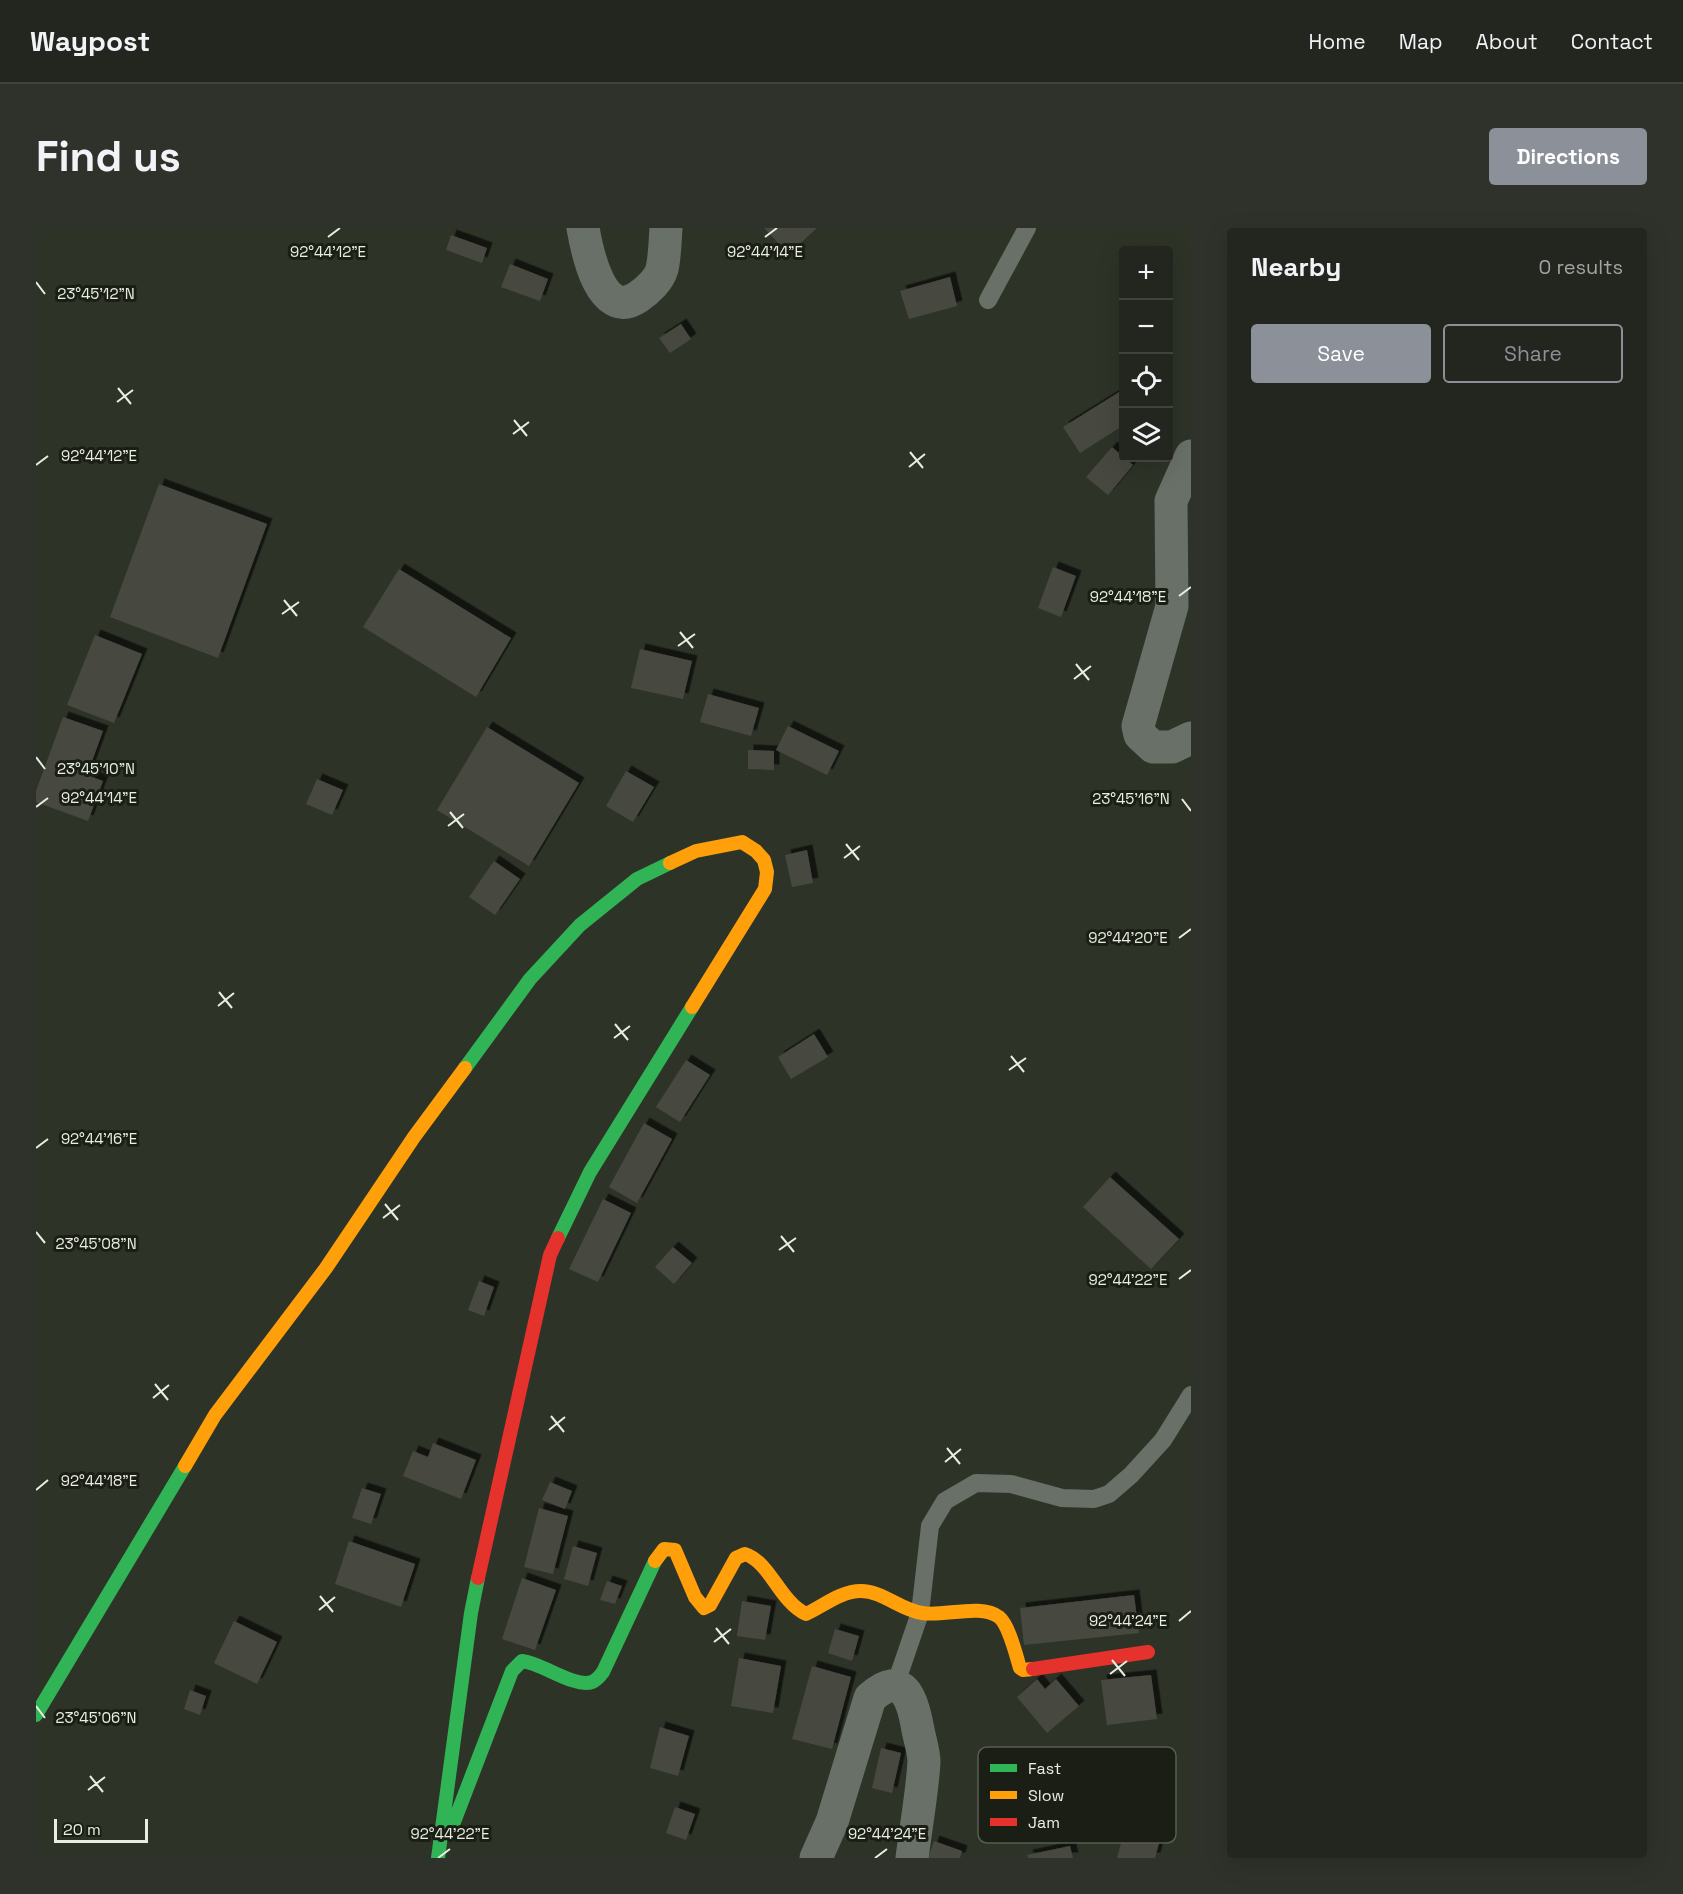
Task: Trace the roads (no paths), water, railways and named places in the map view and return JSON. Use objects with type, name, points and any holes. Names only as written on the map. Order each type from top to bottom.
[{"type":"street","points":[[583,228],[596,278],[612,299],[623,303],[647,291],[662,272],[666,228]]},
{"type":"street","points":[[1191,456],[1171,501],[1172,606],[1138,726],[1140,735],[1153,747],[1172,747],[1191,738]]},
{"type":"street","points":[[36,1715],[214,1415],[326,1268],[414,1137],[530,979],[580,925],[637,879],[696,851],[742,842],[760,853],[770,873],[765,889],[590,1172],[550,1255],[471,1614],[438,1858]]},
{"type":"street","points":[[441,1840],[455,1821],[512,1671],[522,1661],[531,1662],[581,1682],[590,1683],[597,1680],[603,1672],[648,1572],[664,1549],[675,1550],[680,1557],[698,1601],[705,1608],[711,1605],[736,1558],[743,1554],[752,1557],[788,1603],[799,1613],[806,1614],[849,1592],[860,1591],[872,1593],[920,1613],[982,1611],[992,1613],[1002,1619],[1020,1668],[1026,1670],[1148,1652]]},
{"type":"street","points":[[816,1858],[832,1822],[870,1698],[882,1687],[895,1686],[906,1692],[913,1703],[924,1759],[912,1858]]},
{"type":"lane","points":[[988,300],[1027,228]]},
{"type":"lane","points":[[895,1686],[920,1613],[930,1526],[945,1501],[976,1483],[1011,1484],[1062,1498],[1094,1499],[1109,1494],[1131,1475],[1163,1440],[1191,1395]]}]
